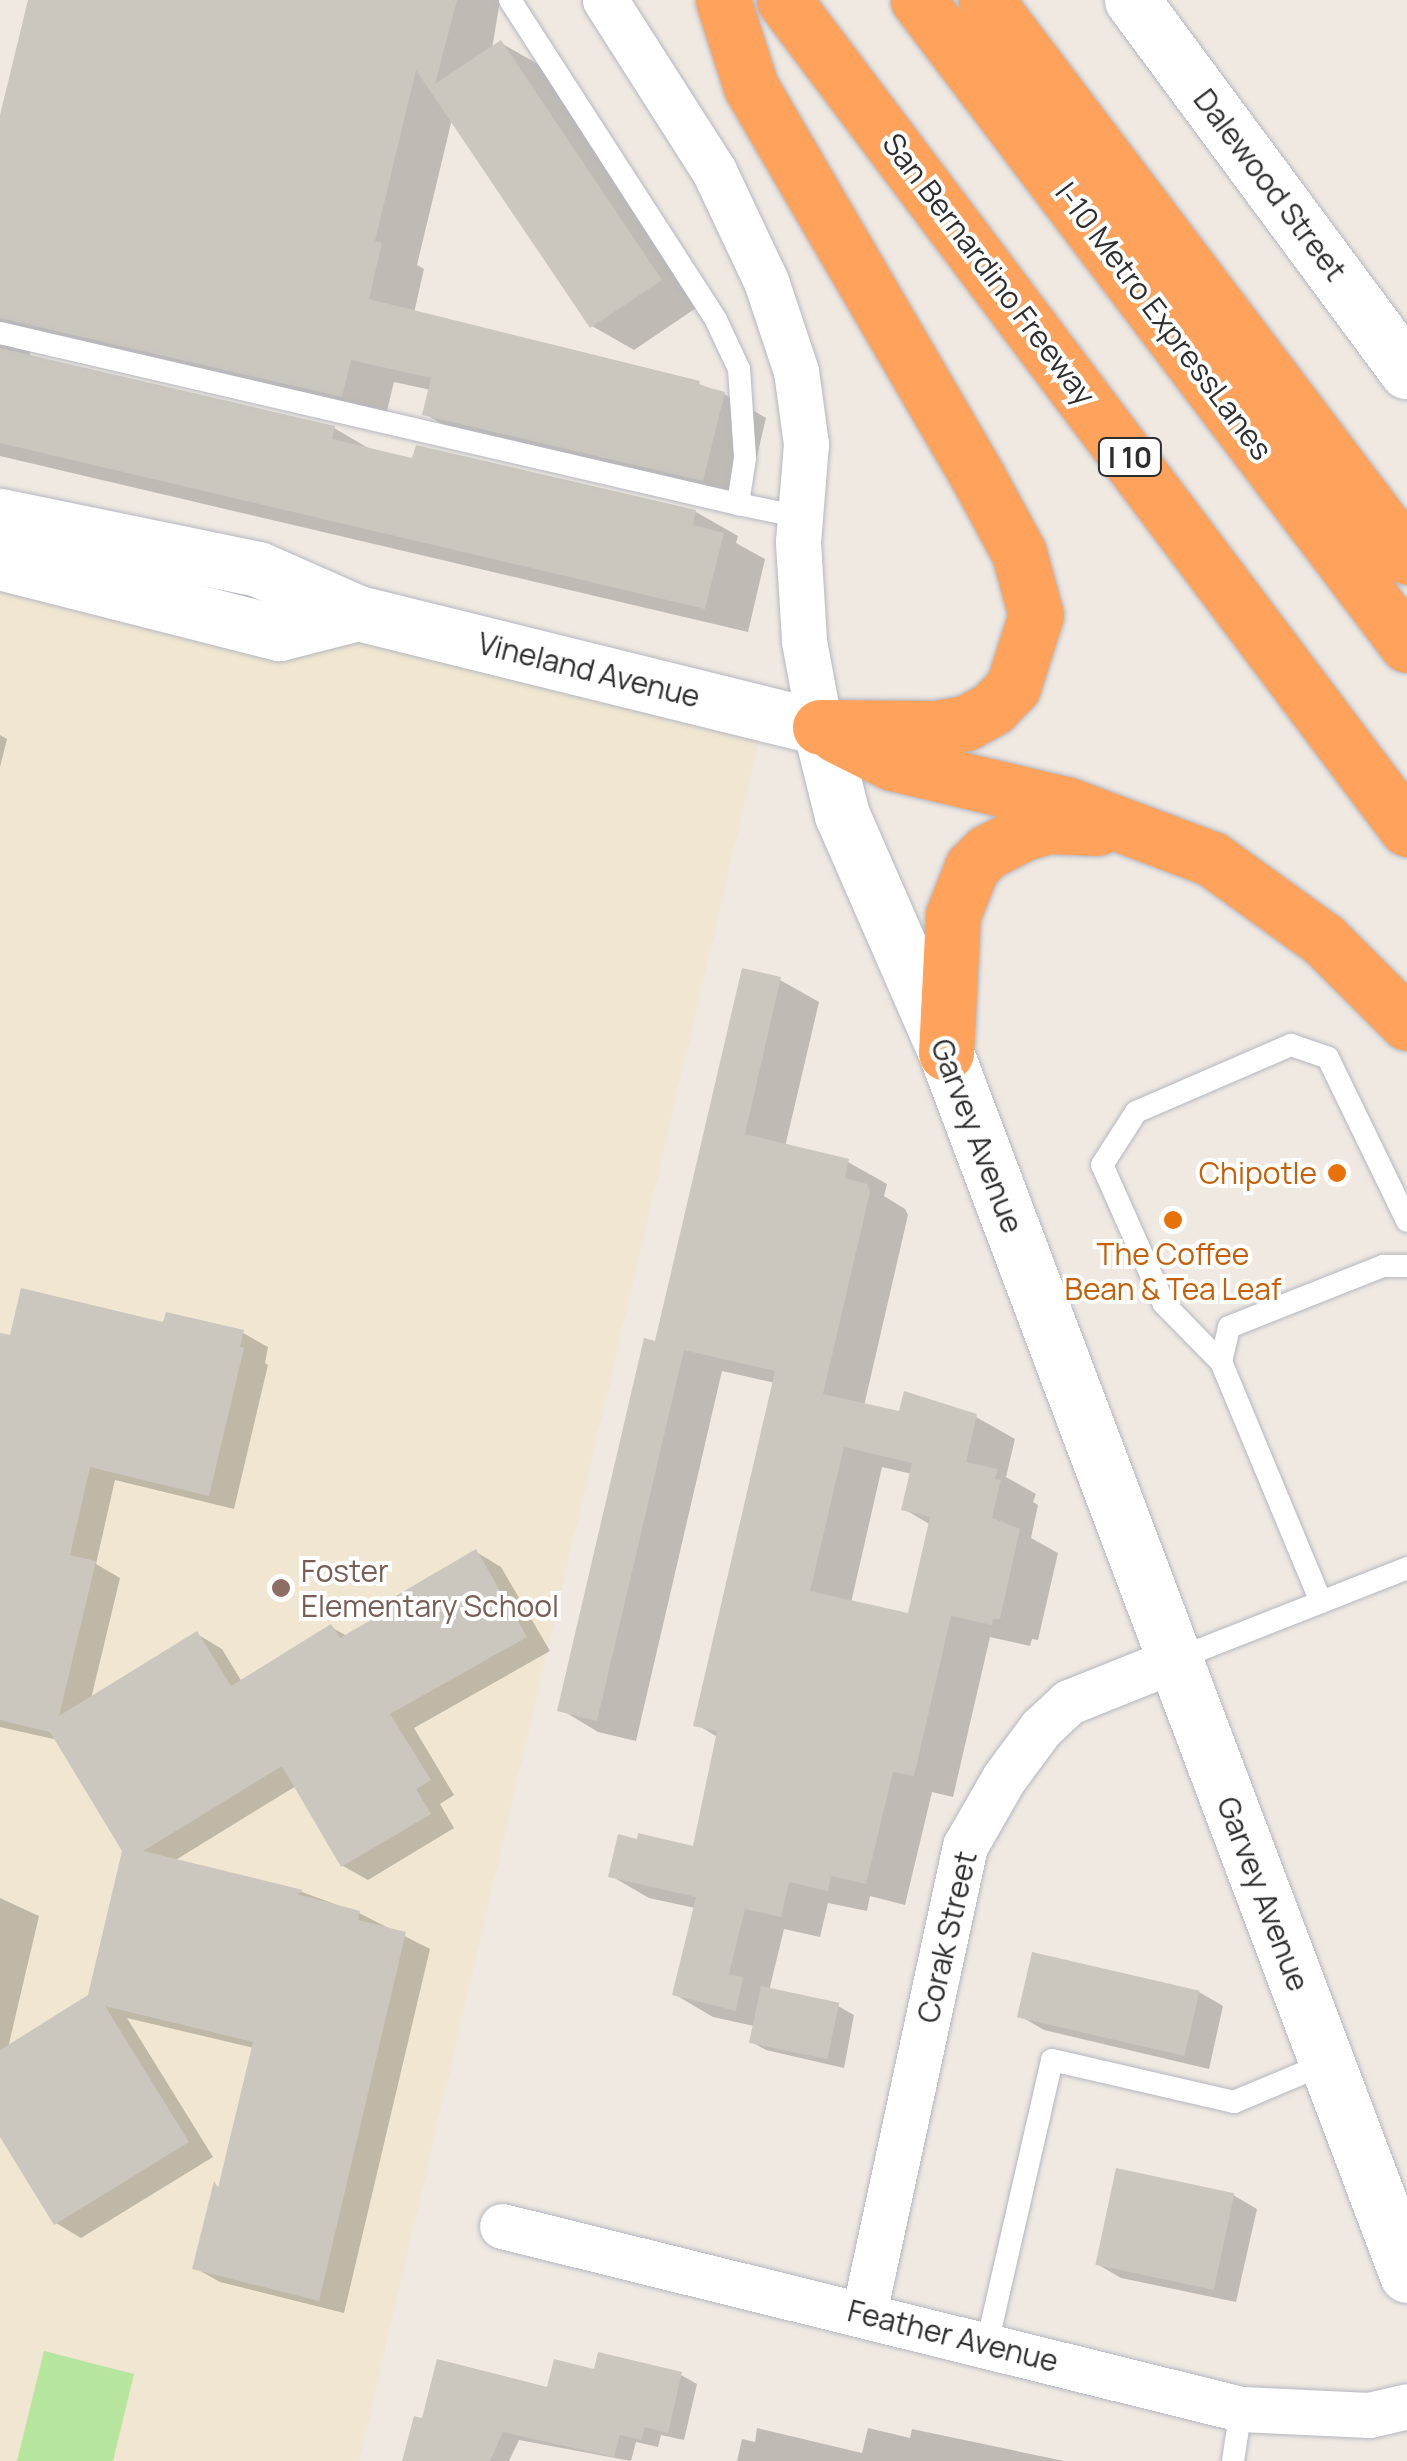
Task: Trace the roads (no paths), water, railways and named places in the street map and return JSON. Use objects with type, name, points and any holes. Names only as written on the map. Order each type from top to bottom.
[{"type":"highway","points":[[723,0],[751,88],[980,479],[1019,553],[1036,615],[1028,653],[1013,687],[993,708],[966,724],[935,728],[820,727]]},
{"type":"highway","name":"San Bernardino Freeway","points":[[784,0],[1407,829]]},
{"type":"highway","points":[[828,0],[852,87]]},
{"type":"highway","name":"I-10 Metro ExpressLanes","points":[[918,0],[1407,645]]},
{"type":"highway","points":[[986,0],[1407,558]]},
{"type":"highway","points":[[820,727],[892,763],[1066,804],[1212,859],[1324,940],[1407,1023]]},
{"type":"highway","points":[[946,1053],[953,915],[962,884],[972,867],[1004,841],[1048,826],[1073,824],[1147,834]]},
{"type":"street","name":"Garvey Avenue","points":[[604,0],[714,171],[766,280],[796,371],[806,444],[800,517],[804,641],[842,815],[946,1053],[1327,2063],[1404,2254]]},
{"type":"street","name":"Dalewood Street","points":[[1132,0],[1407,372]]},
{"type":"street","name":"Vineland Avenue","points":[[0,516],[258,569],[358,612],[820,727]]},
{"type":"street","name":"Vineland Avenue","points":[[0,562],[278,633],[358,612]]},
{"type":"street","name":"Corak Street","points":[[864,2313],[965,1846],[1004,1778],[1042,1728],[1069,1702],[1174,1660]]},
{"type":"street","name":"Feather Avenue","points":[[502,2226],[1242,2410],[1368,2415],[1407,2406]]},
{"type":"lane","points":[[510,0],[716,320],[740,369],[745,458],[738,504]]},
{"type":"lane","points":[[0,332],[800,517]]},
{"type":"lane","points":[[1321,1602],[1221,1362],[1164,1304],[1102,1165],[1136,1112],[1291,1045],[1328,1058],[1407,1222]]},
{"type":"lane","points":[[1221,1362],[1230,1327],[1384,1266],[1407,1266]]},
{"type":"lane","points":[[1174,1660],[1407,1568]]},
{"type":"lane","points":[[987,2344],[1052,2060],[1234,2102],[1327,2063]]},
{"type":"lane","points":[[1233,2461],[1242,2410]]},
{"type":"place","name":"Chipotle","points":[[1337,1173]]},
{"type":"place","name":"The Coffee Bean & Tea Leaf","points":[[1173,1220]]},
{"type":"place","name":"Foster Elementary School","points":[[281,1588]]}]
